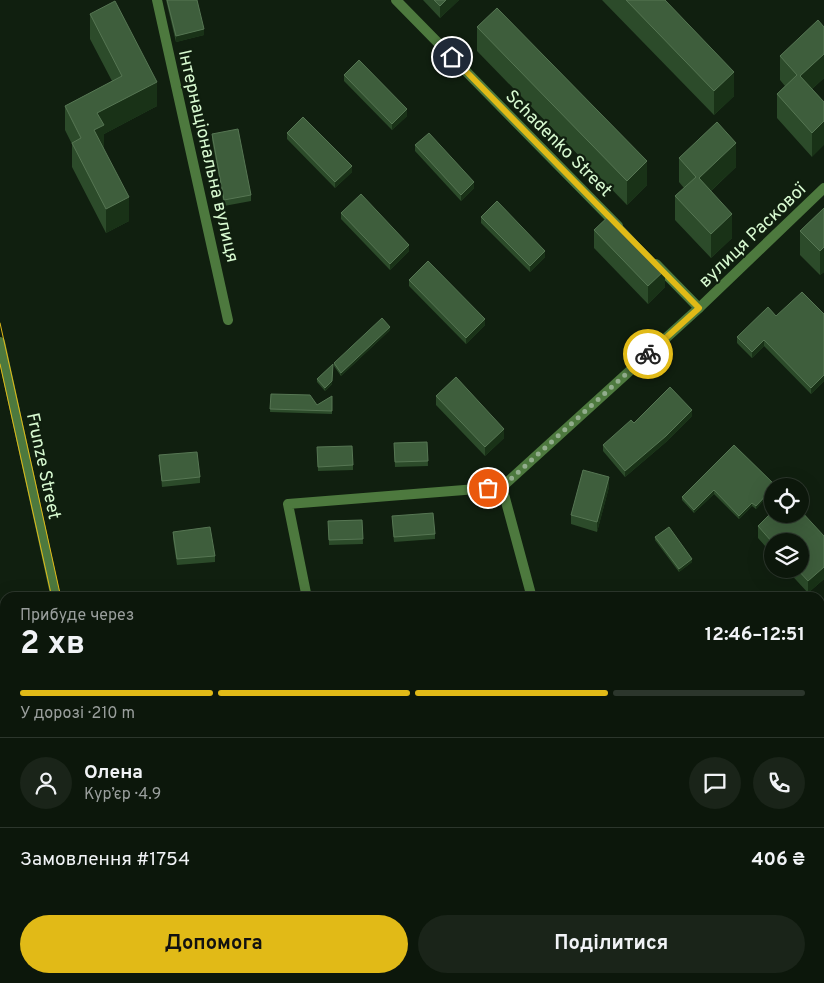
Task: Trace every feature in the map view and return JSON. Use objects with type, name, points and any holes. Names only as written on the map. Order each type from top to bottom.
[{"type":"street","name":"Інтернаціональна вулиця","points":[[157,0],[228,320]]},
{"type":"street","name":"Schadenko Street","points":[[396,0],[626,234]]},
{"type":"street","name":"вулиця Раскової","points":[[502,487],[699,308],[824,188]]},
{"type":"street","points":[[646,255],[699,308]]},
{"type":"street","name":"Frunze Street","points":[[0,342],[55,592]]},
{"type":"street","points":[[306,592],[288,504],[502,487],[530,592]]},
{"type":"building","points":[[167,0],[197,0],[204,29],[176,36]]},
{"type":"building","points":[[434,0],[446,0],[440,6]]},
{"type":"building","points":[[626,0],[665,0],[734,72],[714,91]]},
{"type":"building","points":[[115,1],[157,82],[97,113],[104,125],[94,130],[129,197],[106,209],[72,143],[81,138],[65,106],[122,76],[90,14]]},
{"type":"building","points":[[497,8],[647,161],[627,181],[477,27]]},
{"type":"building","points":[[818,20],[824,27],[824,54],[800,76],[824,102],[824,121],[812,133],[777,94],[797,75],[780,56]]},
{"type":"building","points":[[359,60],[407,109],[392,124],[344,75]]},
{"type":"building","points":[[303,117],[352,166],[335,182],[287,133]]},
{"type":"building","points":[[717,122],[736,143],[699,178],[732,214],[711,234],[675,196],[696,177],[679,158]]},
{"type":"building","points":[[238,129],[251,195],[224,200],[212,134]]},
{"type":"building","points":[[429,133],[474,182],[461,195],[415,145]]},
{"type":"building","points":[[361,194],[409,245],[390,264],[341,213]]},
{"type":"building","points":[[497,201],[545,251],[530,266],[481,217]]},
{"type":"building","points":[[824,208],[824,247],[820,251],[800,231]]},
{"type":"building","points":[[611,214],[665,270],[648,286],[594,230]]},
{"type":"building","points":[[428,261],[485,319],[466,338],[409,280]]},
{"type":"building","points":[[802,292],[824,314],[824,375],[811,388],[764,340],[752,352],[737,337],[768,307],[776,316]]},
{"type":"building","points":[[382,318],[390,327],[341,373],[334,363]]},
{"type":"building","points":[[333,364],[332,381],[325,388],[317,379]]},
{"type":"building","points":[[456,377],[504,429],[485,447],[436,396]]},
{"type":"building","points":[[670,387],[692,410],[666,436],[625,471],[603,445],[631,420],[634,423]]},
{"type":"building","points":[[271,394],[310,395],[317,405],[332,396],[332,411],[270,409]]},
{"type":"building","points":[[427,442],[428,461],[395,462],[394,443]]},
{"type":"building","points":[[734,445],[768,478],[764,478],[764,498],[756,506],[752,503],[739,516],[714,490],[694,510],[682,497]]},
{"type":"building","points":[[352,446],[353,465],[318,467],[317,447]]},
{"type":"building","points":[[197,452],[200,477],[162,481],[159,455]]},
{"type":"building","points":[[583,470],[609,477],[597,522],[571,515]]},
{"type":"building","points":[[433,513],[435,534],[394,537],[392,516]]},
{"type":"building","points":[[362,520],[363,539],[329,540],[328,521]]},
{"type":"building","points":[[764,520],[764,523],[809,523],[809,520],[824,536],[824,567],[808,581],[805,578],[809,578],[809,533],[764,533],[758,526]]},
{"type":"building","points":[[210,527],[215,556],[177,559],[173,532]]},
{"type":"building","points":[[669,527],[692,559],[679,569],[655,537]]},
{"type":"tram line","points":[[0,323],[60,592]]},
{"type":"tram line","points":[[0,364],[51,592]]},
{"type":"way so far","points":[[488,488],[502,487],[648,354]]},
{"type":"route","points":[[452,57],[699,308],[648,354]]}]
